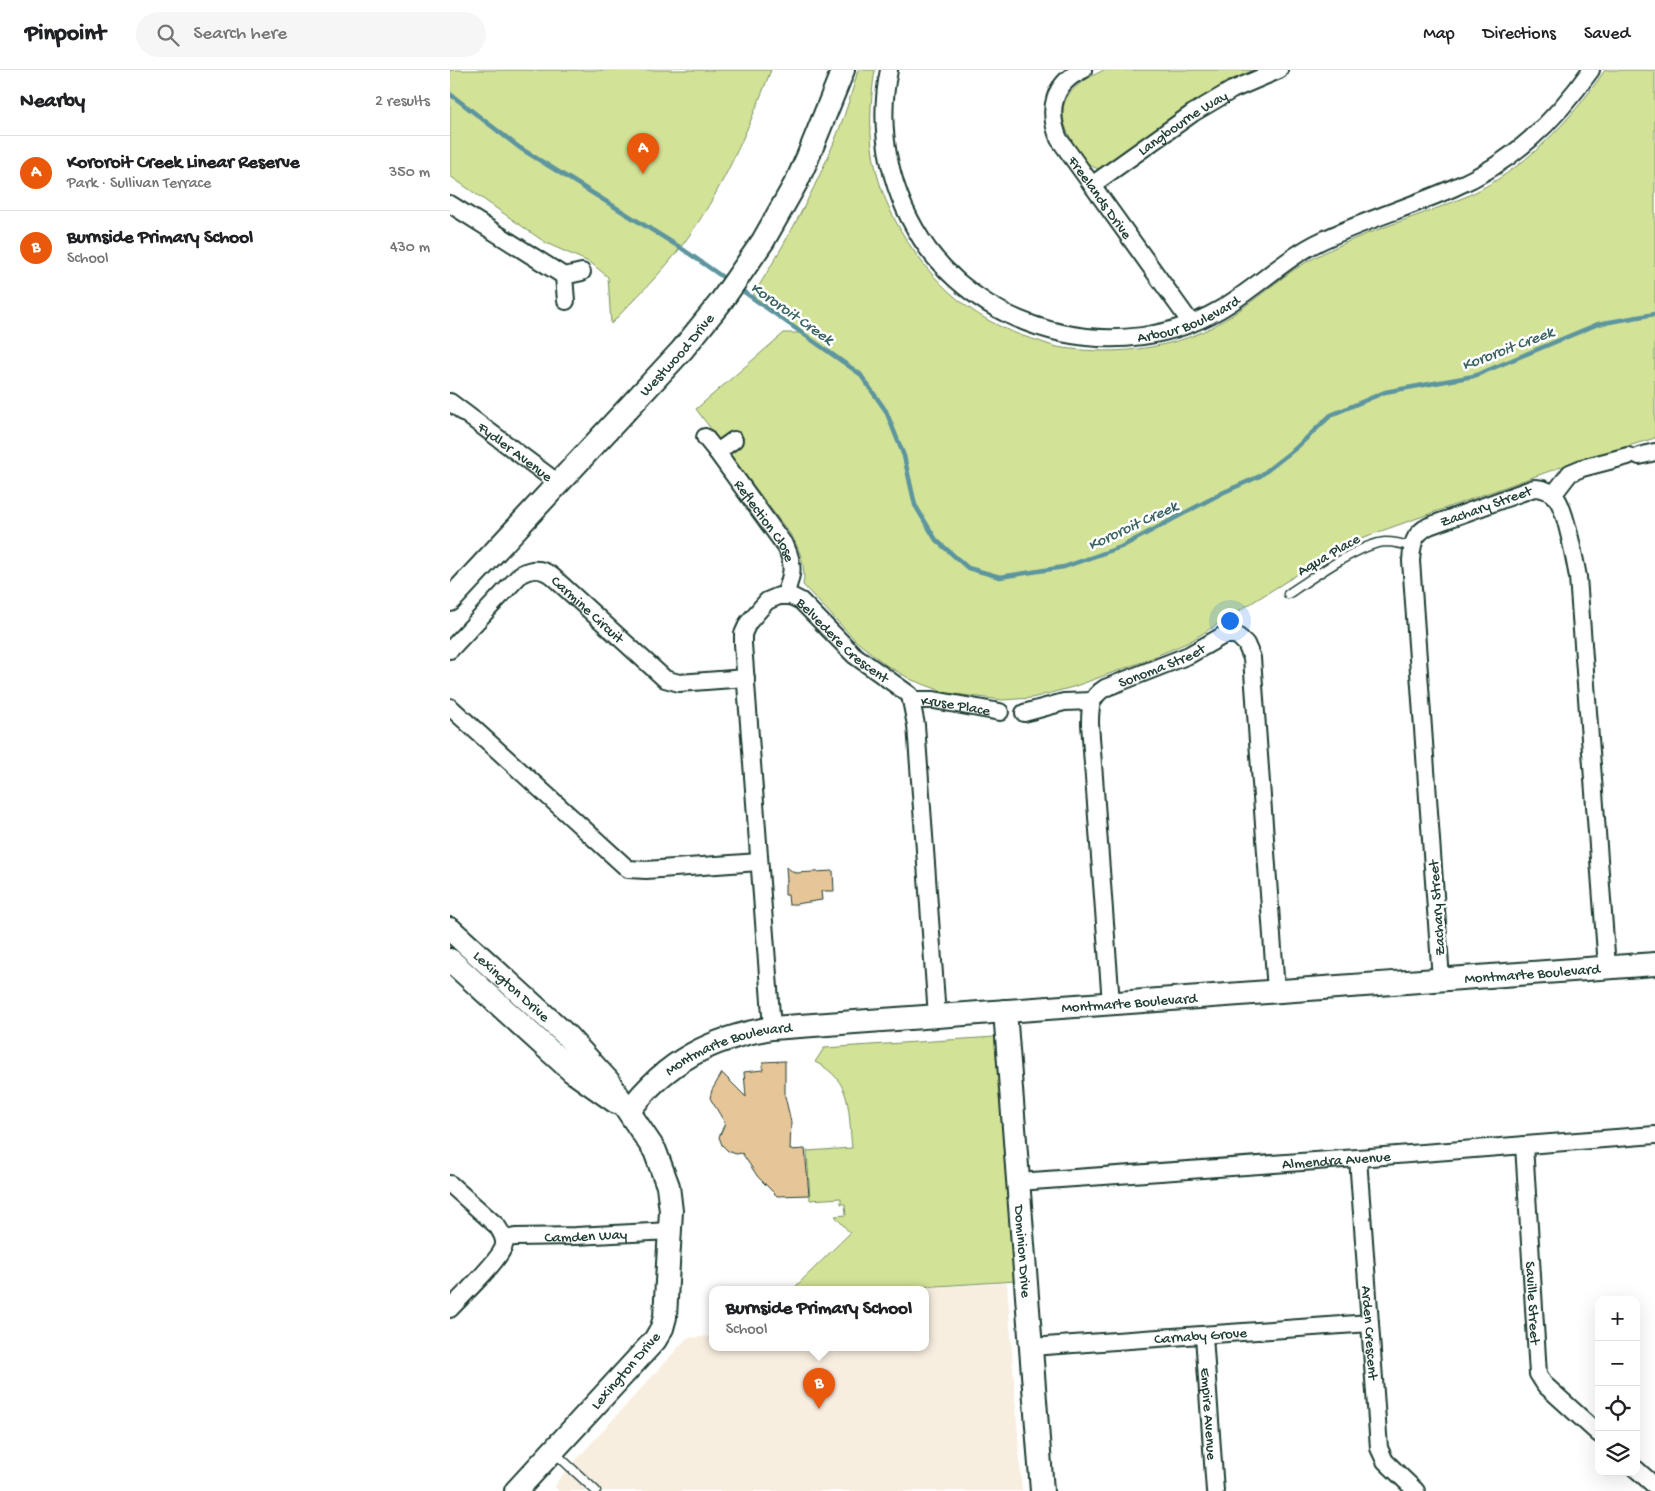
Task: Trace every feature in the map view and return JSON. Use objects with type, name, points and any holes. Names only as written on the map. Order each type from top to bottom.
[{"type":"street","name":"Westwood Drive","points":[[450,600],[696,334],[740,276],[780,213],[808,159],[843,70]]},
{"type":"street","name":"Arbour Boulevard","points":[[889,70],[884,104],[887,153],[892,176],[909,218],[936,258],[949,273],[984,302],[1021,321],[1039,329],[1100,339],[1146,336],[1191,323],[1219,310],[1288,259],[1315,243],[1340,231],[1456,188],[1513,153],[1547,124],[1591,70]]},
{"type":"street","name":"Freelands Drive","points":[[1084,70],[1069,78],[1059,90],[1053,109],[1053,119],[1059,139],[1191,323]]},
{"type":"street","name":"Langbourne Way","points":[[1092,185],[1193,113],[1232,90],[1279,70]]},
{"type":"street","points":[[450,204],[564,276],[582,272]]},
{"type":"street","points":[[564,276],[566,301]]},
{"type":"street","name":"Fydler Avenue","points":[[450,402],[558,482]]},
{"type":"street","points":[[705,436],[717,452],[734,440]]},
{"type":"street","name":"Reflection Close","points":[[717,452],[786,546],[792,561],[792,574],[785,595]]},
{"type":"street","points":[[1553,495],[1570,473],[1582,468],[1641,455]]},
{"type":"street","name":"Zachary Street","points":[[1442,979],[1411,562],[1412,547],[1421,530],[1429,526],[1523,491],[1539,488],[1553,495],[1561,506],[1574,553],[1578,577],[1607,967]]},
{"type":"street","name":"Carmine Circuit","points":[[450,650],[521,574],[534,569],[552,576],[665,679],[678,683],[746,678]]},
{"type":"street","name":"Belvedere Crescent","points":[[772,1028],[743,644],[745,628],[752,616],[767,601],[785,595],[801,601],[854,655],[876,673],[908,692],[911,700]]},
{"type":"street","name":"Sonoma Street","points":[[1092,701],[1105,688],[1189,655],[1224,635],[1236,635],[1246,644],[1250,652],[1253,668],[1276,991]]},
{"type":"street","points":[[911,700],[916,725],[938,1016]]},
{"type":"street","name":"Kruse Place","points":[[911,700],[934,700],[1000,712]]},
{"type":"street","points":[[1024,713],[1064,702],[1092,701],[1091,733],[1111,1003]]},
{"type":"street","points":[[450,707],[628,869],[646,870],[760,862]]},
{"type":"street","name":"Lexington Drive","points":[[450,929],[566,1035],[608,1081],[655,1150],[662,1167],[670,1198],[666,1302],[662,1328],[655,1340],[552,1451],[523,1489]]},
{"type":"street","name":"Lexington Drive","points":[[450,960],[572,1071],[629,1111]]},
{"type":"street","name":"Montmarte Boulevard","points":[[629,1111],[655,1082],[681,1060],[699,1050],[735,1035],[772,1028],[1655,964]]},
{"type":"street","name":"Dominion Drive","points":[[1006,1011],[1042,1491]]},
{"type":"street","name":"Almendra Avenue","points":[[1018,1182],[1524,1146],[1655,1134]]},
{"type":"street","name":"Saville Street","points":[[1524,1146],[1538,1374],[1545,1385],[1596,1431]]},
{"type":"street","name":"Arden Crescent","points":[[1358,1158],[1379,1448],[1385,1461],[1416,1491]]},
{"type":"street","points":[[450,1184],[497,1226],[502,1232],[504,1240],[504,1246],[497,1257],[450,1309]]},
{"type":"street","name":"Camden Way","points":[[504,1240],[515,1237],[670,1232]]},
{"type":"street","name":"Carnaby Grove","points":[[1032,1347],[1370,1323]]},
{"type":"street","name":"Empire Avenue","points":[[1204,1336],[1215,1491]]},
{"type":"street","points":[[1640,1473],[1655,1486]]},
{"type":"lane","name":"Aqua Place","points":[[1288,594],[1353,553],[1377,543],[1395,542],[1412,547]]},
{"type":"lane","points":[[552,1451],[596,1491]]},
{"type":"shaded area","points":[[1007,1283],[1022,1491],[559,1491],[555,1487],[558,1480],[687,1338],[709,1336],[709,1351],[929,1351],[929,1287]]},
{"type":"green space","points":[[450,70],[771,70],[732,162],[709,206],[665,267],[611,324],[608,277],[591,263],[546,243],[450,176]]},
{"type":"green space","points":[[858,70],[875,70],[871,107],[871,133],[873,158],[882,190],[890,211],[901,231],[927,268],[958,300],[982,317],[1006,329],[1057,347],[1105,351],[1132,350],[1173,342],[1217,324],[1301,265],[1316,257],[1369,233],[1465,197],[1506,173],[1526,159],[1561,126],[1605,70],[1655,70],[1655,438],[1578,461],[1356,540],[1330,554],[1189,642],[1142,662],[1073,687],[1032,698],[1002,700],[947,693],[912,680],[886,665],[856,641],[803,585],[802,561],[793,538],[696,409],[784,333],[802,333],[752,297],[814,188],[839,130]]},
{"type":"green space","points":[[1104,70],[1265,70],[1103,170],[1090,165],[1077,149],[1064,122],[1063,111],[1065,101],[1070,93],[1090,77]]},
{"type":"green space","points":[[995,1037],[1016,1281],[929,1286],[796,1286],[850,1233],[835,1216],[846,1215],[845,1204],[841,1204],[841,1198],[810,1200],[807,1151],[852,1148],[849,1109],[842,1087],[827,1069],[815,1062],[824,1048]]},
{"type":"building","points":[[786,867],[795,873],[833,871],[834,891],[821,891],[822,900],[789,905],[788,895],[785,895]]},
{"type":"building","points":[[785,1061],[785,1096],[791,1122],[790,1150],[805,1149],[809,1195],[777,1196],[758,1177],[742,1153],[736,1154],[728,1151],[722,1145],[719,1137],[725,1123],[710,1098],[712,1090],[722,1073],[746,1097],[744,1072],[763,1070],[763,1062]]},
{"type":"waterway","name":"Kororoit Creek","points":[[450,94],[520,148],[681,248],[727,280]]},
{"type":"waterway","name":"Kororoit Creek","points":[[737,287],[860,374],[886,411],[904,456],[915,505],[936,540],[968,568],[1000,577],[1064,567],[1121,547],[1222,493],[1260,476],[1296,448],[1331,415],[1385,392],[1474,376],[1598,324],[1655,314]]},
{"type":"place","name":"Kororoit Creek Linear Reserve","points":[[643,174]]},
{"type":"place","name":"Burnside Primary School","points":[[819,1409]]}]
